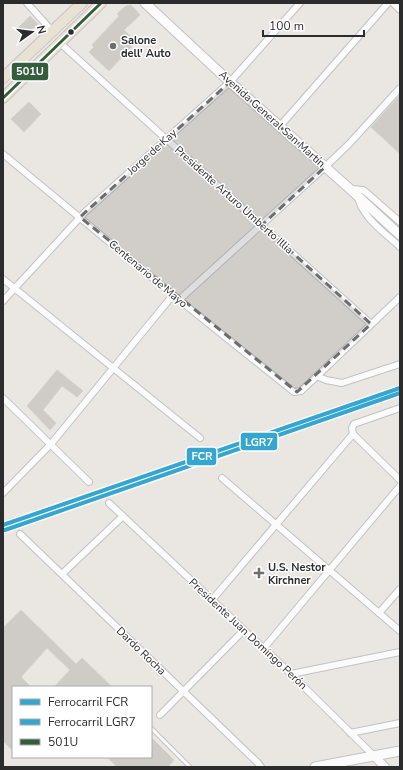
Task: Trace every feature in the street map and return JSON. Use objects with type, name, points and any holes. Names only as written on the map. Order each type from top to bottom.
[{"type":"main road","points":[[3,78],[82,3]]},
{"type":"main road","points":[[3,98],[101,3]]},
{"type":"main road","name":"Avenida General San Martín","points":[[145,3],[230,82],[400,235]]},
{"type":"main road","points":[[315,767],[400,751]]},
{"type":"street","points":[[27,3],[52,31]]},
{"type":"street","name":"Jorge de Kay","points":[[3,301],[80,217],[230,82],[300,3]]},
{"type":"street","points":[[280,126],[388,3]]},
{"type":"street","points":[[392,3],[400,10]]},
{"type":"street","name":"Presidente Arturo Umberto Illia","points":[[60,43],[371,324]]},
{"type":"street","points":[[180,300],[325,167],[400,88]]},
{"type":"street","name":"Centenario de Mayo","points":[[3,154],[173,295],[294,392],[301,391],[320,377]]},
{"type":"street","points":[[350,189],[363,190],[400,222]]},
{"type":"street","points":[[358,196],[361,207],[366,215],[400,247]]},
{"type":"street","points":[[3,279],[113,366],[200,438]]},
{"type":"street","points":[[3,493],[51,444],[113,366],[173,295]]},
{"type":"street","points":[[400,298],[371,324],[320,377],[342,383],[400,364]]},
{"type":"street","points":[[3,398],[90,482]]},
{"type":"street","points":[[400,408],[354,424],[352,428],[353,434],[400,480]]},
{"type":"street","points":[[212,600],[353,434]]},
{"type":"street","points":[[222,478],[276,526],[400,631]]},
{"type":"street","points":[[264,648],[400,486]]},
{"type":"street","name":"Presidente Juan Domingo Perón","points":[[110,503],[264,648],[385,767]]},
{"type":"street","points":[[62,574],[123,516]]},
{"type":"street","name":"Dardo Rocha","points":[[20,534],[258,763],[260,767]]},
{"type":"street","points":[[379,613],[400,589]]},
{"type":"street","points":[[160,715],[244,630]]},
{"type":"street","points":[[291,674],[400,652]]},
{"type":"street","points":[[350,733],[400,723]]},
{"type":"lane","points":[[152,729],[190,767]]},
{"type":"highlighted area","points":[[230,82],[325,167],[262,225],[371,324],[297,392],[80,217]]},
{"type":"building","name":"Salone dell' Auto","points":[[131,5],[140,15],[124,30],[136,42],[109,71],[89,52],[94,47],[92,45],[119,16],[117,14],[126,6]]},
{"type":"building","points":[[30,16],[38,24],[23,38],[16,30]]},
{"type":"building","points":[[400,95],[400,154],[371,127]]},
{"type":"building","points":[[29,102],[41,114],[24,132],[11,119]]},
{"type":"building","points":[[57,370],[83,391],[77,397],[62,386],[43,410],[56,423],[50,430],[27,406]]},
{"type":"building","points":[[21,610],[76,664],[82,658],[111,686],[55,686],[70,670],[47,648],[21,677],[30,686],[12,686],[12,750],[3,741],[3,628]]},
{"type":"building","points":[[152,738],[174,760],[168,767],[117,767],[108,758],[152,758]]},
{"type":"rail line","name":"FCR","points":[[3,525],[400,388]]},
{"type":"rail line","name":"LGR7","points":[[5,530],[400,393]]},
{"type":"transit line","name":"501U","points":[[3,98],[101,3]]},
{"type":"place","name":"Salone dell' Auto","points":[[113,46]]},
{"type":"place","name":"U.S. Nestor Kirchner","points":[[259,573]]}]
